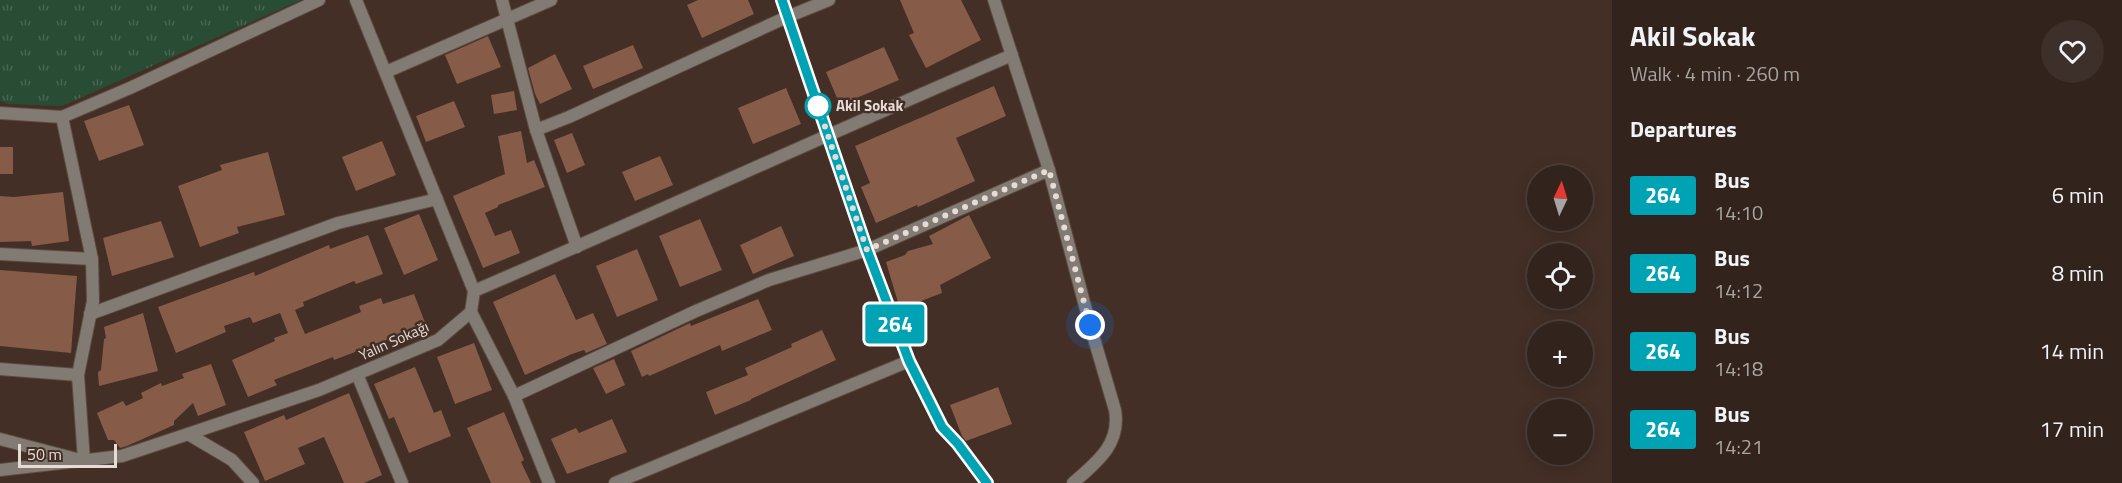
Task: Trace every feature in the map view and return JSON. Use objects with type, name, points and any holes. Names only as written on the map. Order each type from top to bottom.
[{"type":"street","points":[[0,113],[62,117],[319,0]]},
{"type":"street","points":[[356,0],[474,291],[471,312],[514,396],[549,483]]},
{"type":"street","points":[[502,0],[536,130],[577,247]]},
{"type":"street","points":[[386,72],[551,0]]},
{"type":"street","points":[[782,0],[826,135],[909,361],[942,427],[958,444],[987,483]]},
{"type":"street","points":[[536,130],[829,0]]},
{"type":"street","points":[[994,0],[1049,170],[1117,422],[1116,434],[1110,447],[1073,483]]},
{"type":"street","points":[[474,291],[1012,55]]},
{"type":"street","points":[[0,438],[84,462],[78,375],[93,301],[92,259],[62,117]]},
{"type":"street","points":[[514,396],[769,280],[867,250],[1049,170]]},
{"type":"street","points":[[90,314],[338,224],[437,199]]},
{"type":"street","points":[[0,254],[92,259]]},
{"type":"street","name":"Yalın Sokağı","points":[[0,470],[122,456],[188,434],[319,390],[438,340],[471,312]]},
{"type":"street","points":[[615,483],[909,361]]},
{"type":"street","points":[[0,369],[78,375]]},
{"type":"street","points":[[357,374],[402,483]]},
{"type":"street","points":[[188,434],[232,460],[253,483]]},
{"type":"green space","points":[[0,0],[301,0],[62,106],[9,104],[0,101]]},
{"type":"building","points":[[698,0],[748,0],[754,14],[702,38],[687,5]]},
{"type":"building","points":[[900,0],[961,0],[981,40],[926,68],[909,35],[914,33]]},
{"type":"building","points":[[488,36],[501,67],[457,84],[445,55]]},
{"type":"building","points":[[633,45],[643,68],[593,89],[583,66]]},
{"type":"building","points":[[884,47],[899,80],[840,105],[826,72]]},
{"type":"building","points":[[555,54],[572,89],[540,104],[528,68]]},
{"type":"building","points":[[994,86],[1006,116],[956,138],[975,181],[876,223],[861,187],[870,183],[855,146]]},
{"type":"building","points":[[786,88],[801,124],[753,144],[738,108]]},
{"type":"building","points":[[514,91],[517,110],[494,114],[491,95]]},
{"type":"building","points":[[454,101],[465,127],[426,142],[416,116]]},
{"type":"building","points":[[129,105],[144,145],[99,161],[84,121]]},
{"type":"building","points":[[521,131],[527,163],[534,160],[545,187],[498,205],[485,213],[495,236],[511,230],[520,253],[483,268],[453,196],[505,174],[498,136]]},
{"type":"building","points":[[572,133],[585,165],[567,173],[554,140]]},
{"type":"building","points":[[382,141],[396,175],[356,191],[342,157]]},
{"type":"building","points":[[0,147],[13,147],[13,174],[0,174]]},
{"type":"building","points":[[268,152],[285,215],[237,227],[239,233],[200,247],[178,186],[222,170],[220,165]]},
{"type":"building","points":[[660,156],[673,185],[635,201],[622,172]]},
{"type":"building","points":[[63,192],[69,241],[32,246],[31,241],[0,242],[0,196],[14,197]]},
{"type":"building","points":[[419,214],[438,260],[404,275],[384,228]]},
{"type":"building","points":[[969,215],[991,258],[940,285],[942,293],[900,309],[886,262],[905,255],[908,251],[933,244],[929,236]]},
{"type":"building","points":[[700,219],[722,270],[680,287],[659,236]]},
{"type":"building","points":[[161,221],[174,257],[112,276],[103,238]]},
{"type":"building","points":[[781,226],[794,256],[753,274],[740,245]]},
{"type":"building","points":[[368,235],[383,274],[356,284],[354,281],[303,302],[304,306],[295,310],[305,334],[361,312],[359,306],[381,298],[383,304],[414,294],[426,325],[274,380],[277,385],[248,397],[232,360],[288,333],[280,313],[253,323],[250,317],[224,326],[226,332],[176,353],[158,307],[254,272],[255,276],[329,245],[330,249]]},
{"type":"building","points":[[637,249],[658,300],[617,317],[596,266]]},
{"type":"building","points":[[0,270],[77,276],[71,353],[0,346]]},
{"type":"building","points":[[555,274],[576,320],[593,313],[607,344],[586,353],[584,350],[572,354],[525,375],[493,302]]},
{"type":"building","points":[[758,299],[772,330],[722,351],[720,345],[642,377],[631,351],[690,323],[691,326]]},
{"type":"building","points":[[143,313],[158,371],[99,386],[98,372],[101,370],[104,339],[106,338],[104,327]]},
{"type":"building","points":[[822,330],[836,360],[715,415],[706,392],[748,375],[745,368],[792,347],[791,344]]},
{"type":"building","points":[[474,343],[492,390],[455,404],[437,357]]},
{"type":"building","points":[[614,359],[625,385],[606,394],[593,368]]},
{"type":"building","points":[[211,364],[226,405],[198,416],[193,403],[174,421],[174,425],[127,446],[120,448],[114,440],[108,440],[97,413],[123,401],[126,406],[143,398],[141,393],[161,383],[162,386],[184,378],[182,374]]},
{"type":"building","points":[[415,367],[434,413],[441,410],[451,436],[409,453],[394,417],[389,419],[374,384]]},
{"type":"building","points":[[998,387],[1012,424],[966,441],[950,405]]},
{"type":"building","points":[[349,393],[382,475],[364,483],[344,483],[324,437],[298,448],[305,464],[265,481],[244,432],[284,415],[286,420]]},
{"type":"building","points":[[504,412],[524,460],[521,462],[531,483],[491,483],[467,428]]},
{"type":"building","points":[[612,419],[627,452],[567,474],[551,439],[576,428],[579,433]]},
{"type":"bus line","name":"264","points":[[782,0],[826,135],[909,361],[942,427],[958,444],[987,483]]},
{"type":"place","name":"Akil Sokak","points":[[818,106]]},
{"type":"route","points":[[818,106],[867,250],[1049,170],[1090,325]]}]
